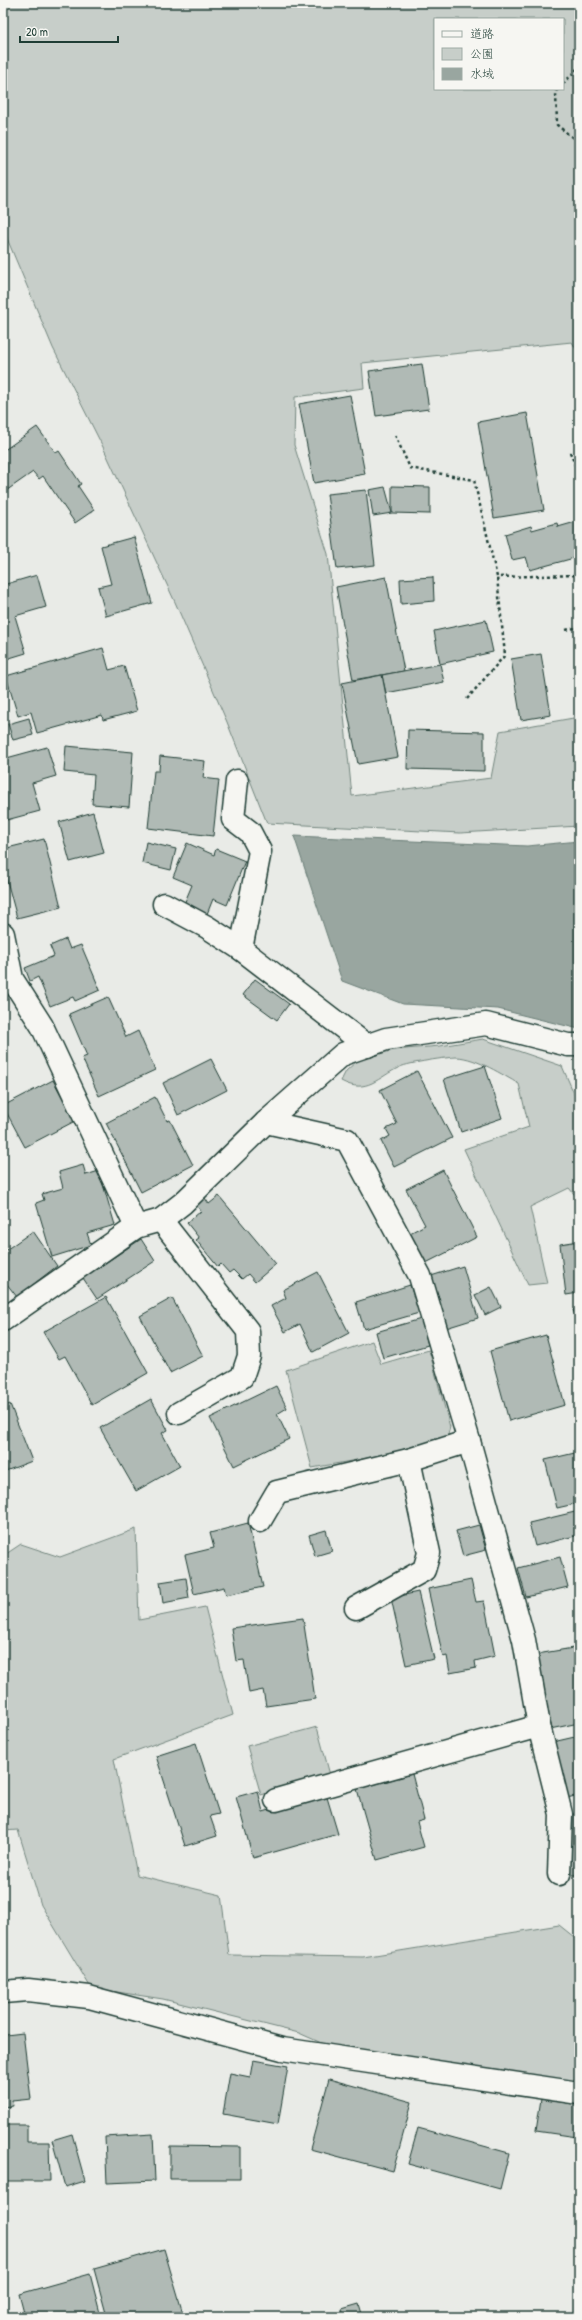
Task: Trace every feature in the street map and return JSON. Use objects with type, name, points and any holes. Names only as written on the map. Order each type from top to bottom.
[{"type":"street","points":[[237,781],[233,819],[250,832],[260,851],[241,949]]},
{"type":"street","points":[[164,904],[207,927],[241,949],[368,1046]]},
{"type":"street","points":[[3,934],[7,980],[42,1026],[136,1227]]},
{"type":"street","points":[[3,1320],[136,1227],[161,1220],[183,1203],[266,1122],[343,1054],[386,1039],[486,1024],[568,1045],[579,1045]]},
{"type":"street","points":[[266,1122],[347,1140],[420,1276],[469,1441],[524,1640],[540,1726],[561,1814],[559,1874]]},
{"type":"street","points":[[161,1220],[248,1331],[249,1356],[242,1377],[180,1413]]},
{"type":"street","points":[[260,1522],[277,1492],[409,1460],[469,1441]]},
{"type":"street","points":[[356,1608],[424,1570],[429,1553],[409,1460]]},
{"type":"street","points":[[276,1800],[540,1726]]},
{"type":"street","points":[[3,1992],[28,1990],[90,1997],[282,2049],[579,2092]]},
{"type":"path","points":[[564,83],[579,66]]},
{"type":"path","points":[[557,90],[556,92],[558,125],[579,143]]},
{"type":"path","points":[[395,435],[410,468],[474,480],[497,577],[505,655],[467,699]]},
{"type":"path","points":[[570,452],[579,475]]},
{"type":"path","points":[[497,577],[579,575]]},
{"type":"path","points":[[566,630],[579,627]]},
{"type":"green space","points":[[3,3],[579,3],[573,11],[579,12],[579,354],[572,342],[362,363],[364,388],[295,397],[294,445],[328,554],[352,796],[491,778],[500,731],[579,717],[579,826],[460,833],[267,823],[227,722],[175,602],[103,447],[53,348],[3,229]]},
{"type":"green space","points":[[483,1039],[562,1066],[579,1105],[579,1200],[569,1188],[530,1207],[547,1283],[528,1285],[464,1149],[529,1127],[519,1084],[473,1060],[457,1057],[428,1060],[404,1065],[379,1080],[365,1085],[350,1085],[341,1081],[346,1071],[358,1060],[394,1050],[440,1046]]},
{"type":"green space","points":[[372,1341],[381,1364],[429,1350],[450,1427],[447,1438],[379,1456],[312,1468],[286,1370]]},
{"type":"green space","points":[[136,1529],[139,1620],[205,1607],[233,1715],[114,1759],[137,1875],[221,1895],[229,1955],[363,1957],[559,1925],[579,1941],[579,2086],[364,2062],[299,2033],[163,1999],[91,1988],[41,1905],[18,1830],[3,1831],[3,1556],[21,1544],[60,1557]]},
{"type":"green space","points":[[317,1727],[330,1775],[261,1795],[247,1746]]},
{"type":"water","points":[[294,836],[527,846],[579,841],[579,1029],[498,1009],[403,1004],[342,981]]},
{"type":"building","points":[[422,364],[429,409],[376,416],[369,371]]},
{"type":"building","points":[[350,395],[365,474],[314,483],[299,404]]},
{"type":"building","points":[[527,413],[544,510],[494,518],[478,422]]},
{"type":"building","points":[[37,427],[56,453],[59,451],[81,484],[78,486],[94,510],[75,523],[43,476],[39,479],[33,472],[3,493],[3,451]]},
{"type":"building","points":[[392,486],[430,487],[430,514],[392,513]]},
{"type":"building","points":[[385,487],[392,513],[373,516],[369,490]]},
{"type":"building","points":[[366,490],[375,565],[337,569],[327,494]]},
{"type":"building","points":[[579,521],[579,566],[577,567],[574,558],[530,570],[526,557],[512,560],[505,534],[531,526],[532,530],[557,523],[558,527]]},
{"type":"building","points":[[134,537],[152,603],[106,616],[98,587],[111,584],[101,546]]},
{"type":"building","points":[[37,575],[46,607],[15,616],[26,653],[3,660],[3,585]]},
{"type":"building","points":[[386,577],[404,671],[353,680],[336,587]]},
{"type":"building","points":[[433,577],[434,601],[401,604],[400,579]]},
{"type":"building","points":[[486,620],[493,652],[440,664],[434,631]]},
{"type":"building","points":[[103,648],[109,670],[124,666],[137,711],[103,720],[102,715],[37,733],[31,712],[18,716],[6,676]]},
{"type":"building","points":[[541,654],[551,715],[521,720],[511,659]]},
{"type":"building","points":[[440,664],[444,682],[386,693],[382,675]]},
{"type":"building","points":[[382,675],[398,757],[358,764],[342,683]]},
{"type":"building","points":[[29,718],[33,735],[13,740],[8,724]]},
{"type":"building","points":[[408,730],[484,732],[484,771],[407,769]]},
{"type":"building","points":[[66,746],[133,752],[129,807],[92,804],[94,775],[64,772]]},
{"type":"building","points":[[47,747],[56,776],[32,783],[40,811],[3,821],[3,759]]},
{"type":"building","points":[[160,756],[205,761],[203,778],[219,780],[213,836],[148,828],[154,771],[159,771]]},
{"type":"building","points":[[93,812],[104,853],[70,862],[59,822]]},
{"type":"building","points":[[44,839],[61,907],[17,918],[3,866],[3,849]]},
{"type":"building","points":[[146,842],[176,849],[171,870],[142,863]]},
{"type":"building","points":[[187,843],[214,855],[216,849],[245,861],[227,905],[213,899],[207,914],[184,904],[192,885],[173,877]]},
{"type":"building","points":[[66,939],[70,949],[81,945],[100,990],[75,1001],[73,997],[50,1006],[38,977],[30,981],[25,968],[54,956],[50,946]]},
{"type":"building","points":[[255,979],[289,1004],[277,1020],[243,995]]},
{"type":"building","points":[[108,997],[126,1037],[138,1031],[155,1070],[99,1096],[82,1058],[87,1056],[69,1014]]},
{"type":"building","points":[[211,1059],[227,1090],[178,1115],[163,1083]]},
{"type":"building","points":[[485,1066],[502,1118],[461,1132],[444,1079]]},
{"type":"building","points":[[417,1071],[452,1138],[394,1167],[381,1141],[390,1136],[386,1129],[397,1124],[380,1090]]},
{"type":"building","points":[[53,1080],[75,1121],[25,1147],[3,1106]]},
{"type":"building","points":[[155,1097],[167,1121],[170,1120],[193,1165],[141,1192],[106,1123]]},
{"type":"building","points":[[83,1165],[86,1175],[99,1171],[115,1225],[87,1233],[91,1245],[52,1257],[36,1203],[44,1200],[42,1194],[63,1188],[59,1172]]},
{"type":"building","points":[[443,1170],[477,1237],[426,1263],[410,1233],[425,1225],[406,1189]]},
{"type":"building","points":[[219,1196],[276,1264],[255,1282],[248,1274],[242,1279],[233,1270],[229,1273],[221,1264],[218,1267],[196,1240],[199,1238],[187,1223],[201,1211],[197,1206],[205,1198],[209,1204]]},
{"type":"building","points":[[33,1231],[57,1266],[17,1297],[3,1279],[3,1252]]},
{"type":"building","points":[[141,1239],[155,1261],[97,1299],[83,1278]]},
{"type":"building","points":[[579,1241],[579,1293],[566,1295],[560,1244]]},
{"type":"building","points":[[463,1266],[478,1318],[446,1328],[431,1276]]},
{"type":"building","points":[[318,1272],[349,1333],[313,1352],[300,1324],[285,1332],[271,1306],[286,1298],[283,1290]]},
{"type":"building","points":[[410,1285],[419,1313],[364,1329],[356,1302]]},
{"type":"building","points":[[491,1287],[501,1307],[485,1315],[475,1295]]},
{"type":"building","points":[[106,1297],[148,1373],[92,1405],[65,1356],[59,1359],[43,1332]]},
{"type":"building","points":[[172,1298],[203,1356],[170,1373],[140,1316]]},
{"type":"building","points":[[579,1308],[579,1326],[573,1310]]},
{"type":"building","points":[[421,1319],[428,1345],[383,1358],[376,1332]]},
{"type":"building","points":[[546,1335],[565,1405],[509,1421],[490,1351]]},
{"type":"building","points":[[276,1386],[287,1408],[277,1414],[289,1439],[234,1466],[210,1418]]},
{"type":"building","points":[[151,1399],[168,1430],[162,1433],[180,1466],[136,1491],[100,1428]]},
{"type":"building","points":[[10,1404],[32,1461],[3,1472],[3,1407]]},
{"type":"building","points":[[579,1452],[579,1503],[557,1508],[545,1460]]},
{"type":"building","points":[[579,1511],[579,1535],[535,1546],[529,1523]]},
{"type":"building","points":[[248,1523],[263,1587],[226,1595],[224,1587],[194,1594],[185,1555],[214,1548],[210,1533]]},
{"type":"building","points":[[479,1525],[486,1550],[463,1556],[456,1531]]},
{"type":"building","points":[[326,1530],[332,1551],[315,1556],[309,1535]]},
{"type":"building","points":[[560,1557],[568,1587],[526,1597],[518,1568]]},
{"type":"building","points":[[186,1578],[189,1598],[163,1603],[160,1582]]},
{"type":"building","points":[[471,1580],[476,1602],[484,1601],[495,1656],[475,1661],[476,1668],[450,1673],[447,1656],[443,1657],[428,1589]]},
{"type":"building","points":[[418,1592],[434,1659],[406,1665],[391,1598]]},
{"type":"building","points":[[303,1618],[315,1699],[266,1706],[263,1690],[249,1693],[244,1660],[236,1661],[231,1628]]},
{"type":"building","points":[[579,1647],[579,1723],[550,1729],[537,1654]]},
{"type":"building","points":[[579,1736],[579,1795],[567,1798],[553,1742]]},
{"type":"building","points":[[196,1743],[219,1814],[210,1816],[217,1836],[185,1846],[156,1756]]},
{"type":"building","points":[[412,1774],[424,1820],[417,1822],[424,1847],[377,1860],[357,1789]]},
{"type":"building","points":[[258,1791],[263,1812],[326,1794],[338,1834],[253,1858],[236,1797]]},
{"type":"building","points":[[572,1814],[579,1814],[579,1875],[570,1875]]},
{"type":"building","points":[[3,2028],[5,2028],[6,2035],[23,2033],[31,2099],[12,2101],[13,2106],[3,2107]]},
{"type":"building","points":[[253,2060],[288,2066],[278,2124],[223,2114],[230,2073],[250,2077]]},
{"type":"building","points":[[329,2079],[412,2102],[393,2171],[310,2149]]},
{"type":"building","points":[[541,2099],[579,2105],[577,2137],[536,2131]]},
{"type":"building","points":[[3,2125],[27,2125],[27,2142],[49,2142],[50,2181],[3,2181]]},
{"type":"building","points":[[418,2128],[509,2153],[500,2189],[408,2164]]},
{"type":"building","points":[[72,2134],[85,2181],[65,2187],[52,2140]]},
{"type":"building","points":[[153,2134],[155,2181],[107,2183],[105,2137]]},
{"type":"building","points":[[170,2146],[240,2147],[240,2179],[170,2179]]},
{"type":"building","points":[[164,2249],[184,2317],[107,2317],[94,2269]]},
{"type":"building","points":[[90,2274],[101,2317],[25,2317],[19,2294]]},
{"type":"building","points":[[359,2304],[363,2317],[344,2317],[342,2309]]}]
